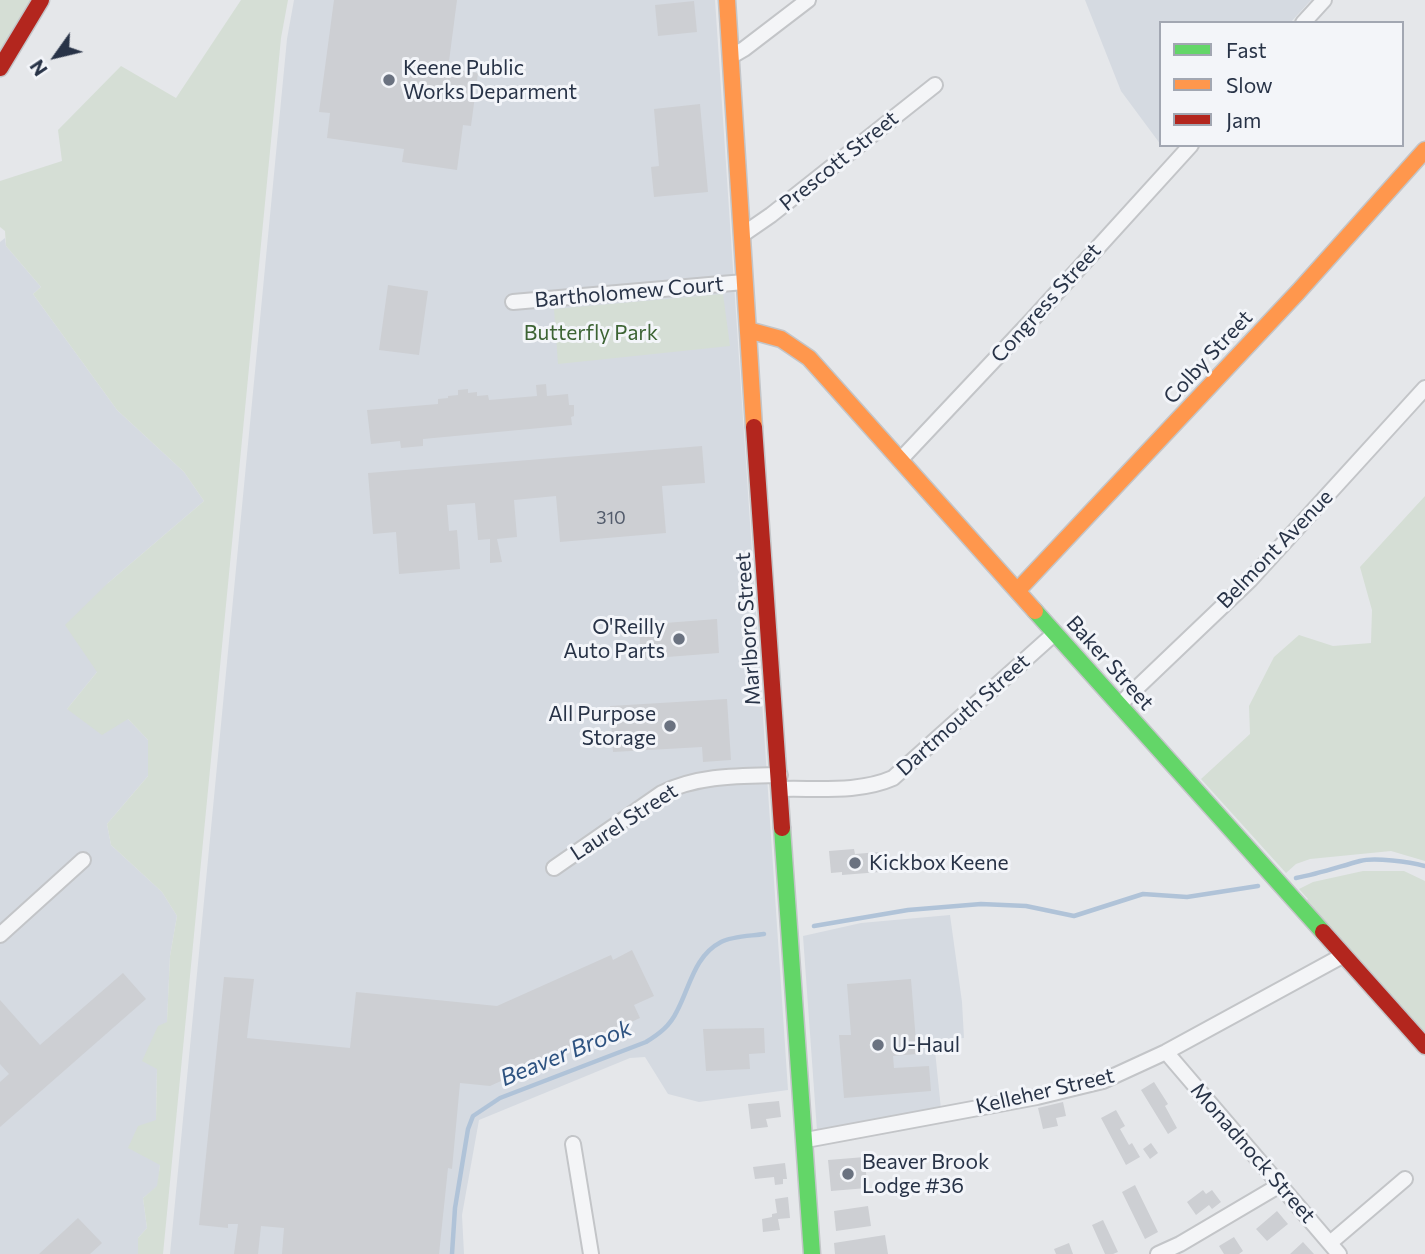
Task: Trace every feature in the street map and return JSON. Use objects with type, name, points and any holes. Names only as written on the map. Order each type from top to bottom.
[{"type":"street","points":[[0,68],[41,0]]},
{"type":"street","name":"Marlboro Street","points":[[727,0],[744,282],[812,1254]]},
{"type":"street","points":[[732,56],[808,0]]},
{"type":"street","points":[[1305,21],[1324,0]]},
{"type":"street","name":"Prescott Street","points":[[742,235],[935,85]]},
{"type":"street","name":"Congress Street","points":[[901,460],[1189,147]]},
{"type":"street","name":"Colby Street","points":[[1018,590],[1298,292],[1425,150]]},
{"type":"street","name":"Bartholomew Court","points":[[513,302],[744,282]]},
{"type":"street","name":"Baker Street","points":[[748,330],[773,335],[791,343],[800,351],[1018,590],[1425,1046]]},
{"type":"street","name":"Belmont Avenue","points":[[1119,705],[1250,580],[1425,388]]},
{"type":"street","name":"Dartmouth Street","points":[[780,782],[859,788],[877,785],[893,778],[1055,633]]},
{"type":"street","name":"Laurel Street","points":[[554,868],[662,793],[679,785],[709,778],[780,782]]},
{"type":"street","points":[[0,935],[83,860]]},
{"type":"street","name":"Kelleher Street","points":[[806,1140],[1037,1097],[1104,1081],[1166,1052],[1342,956]]},
{"type":"street","name":"Monadnock Street","points":[[1166,1052],[1335,1248]]},
{"type":"street","points":[[573,1144],[591,1254]]},
{"type":"street","points":[[1335,1248],[1405,1179]]},
{"type":"street","points":[[1158,1254],[1180,1244],[1280,1185]]},
{"type":"shaded area","points":[[294,0],[715,0],[788,1090],[699,1102],[668,1094],[645,1057],[630,1058],[479,1120],[462,1215],[464,1254],[170,1254],[287,39]]},
{"type":"shaded area","points":[[1085,0],[1311,0],[1292,21],[1159,21],[1159,142],[1121,91]]},
{"type":"shaded area","points":[[5,238],[6,246],[41,287],[33,294],[117,410],[184,472],[204,501],[108,583],[97,672],[67,709],[128,719],[148,740],[148,776],[107,824],[111,845],[162,892],[177,916],[170,956],[167,1023],[157,1069],[156,1120],[160,1165],[158,1186],[143,1198],[147,1228],[138,1238],[138,1254],[0,1254],[0,242]]},
{"type":"shaded area","points":[[950,915],[964,1038],[934,1041],[941,1109],[817,1131],[803,936],[861,923]]},
{"type":"green space","points":[[0,0],[31,0],[0,51]]},
{"type":"green space","points":[[241,0],[288,0],[281,38],[163,1254],[138,1254],[138,1238],[147,1228],[143,1198],[157,1186],[160,1165],[128,1148],[138,1126],[156,1120],[157,1069],[142,1061],[158,1026],[167,1022],[170,956],[177,916],[162,892],[111,845],[107,824],[148,776],[148,740],[128,719],[102,735],[67,709],[97,672],[65,625],[108,583],[204,501],[184,472],[117,410],[33,294],[41,287],[6,246],[5,231],[0,227],[0,181],[62,161],[58,130],[121,66],[176,98]]},
{"type":"green space","name":"Butterfly Park","points":[[723,294],[730,346],[558,364],[554,309]]},
{"type":"green space","points":[[1425,496],[1425,861],[1391,851],[1310,859],[1296,864],[1286,873],[1201,779],[1250,734],[1249,706],[1274,657],[1299,635],[1333,646],[1371,643],[1372,610],[1360,567]]},
{"type":"green space","points":[[1363,871],[1404,871],[1425,881],[1425,1035],[1304,903],[1308,899],[1299,889],[1313,882]]},
{"type":"building","points":[[334,0],[457,0],[448,69],[478,73],[471,126],[463,125],[457,170],[402,162],[404,149],[327,138],[330,113],[319,112]]},
{"type":"building","points":[[694,1],[697,32],[658,36],[655,5]]},
{"type":"building","points":[[700,104],[708,192],[654,197],[651,167],[659,166],[654,109]]},
{"type":"building","points":[[388,285],[428,291],[419,355],[379,350]]},
{"type":"building","points":[[546,384],[547,396],[568,394],[569,405],[574,405],[572,425],[423,439],[423,446],[401,448],[400,441],[371,444],[367,410],[438,404],[438,399],[458,395],[458,390],[468,389],[468,393],[477,392],[477,396],[488,395],[489,400],[537,396],[536,385]]},
{"type":"building","points":[[702,446],[705,483],[662,486],[666,533],[560,542],[556,496],[514,500],[517,537],[497,539],[502,562],[490,563],[490,539],[478,540],[475,503],[447,505],[449,531],[457,530],[460,569],[399,574],[396,532],[373,534],[368,473]]},
{"type":"building","name":"O'Reilly Auto Parts","points":[[717,619],[719,653],[641,659],[639,625]]},
{"type":"building","name":"All Purpose Storage","points":[[727,699],[731,760],[703,762],[702,747],[613,752],[610,706]]},
{"type":"building","name":"Kickbox Keene","points":[[854,849],[855,854],[879,852],[880,872],[842,875],[842,872],[831,873],[829,851]]},
{"type":"building","points":[[632,950],[654,996],[634,1005],[640,1018],[490,1086],[460,1083],[452,1169],[448,1168],[439,1254],[282,1254],[284,1228],[261,1226],[258,1254],[234,1254],[238,1224],[228,1224],[228,1228],[199,1225],[224,977],[254,979],[247,1038],[350,1048],[356,992],[497,1006],[611,955],[613,960]]},
{"type":"building","points":[[123,973],[146,999],[0,1127],[0,1082],[9,1074],[0,1064],[0,1000],[40,1045]]},
{"type":"building","name":"U-Haul","points":[[911,979],[917,1054],[893,1056],[894,1068],[929,1066],[931,1091],[844,1098],[839,1035],[851,1035],[847,984]]},
{"type":"building","points":[[764,1028],[765,1053],[749,1054],[750,1069],[706,1071],[703,1029]]},
{"type":"building","points":[[1154,1082],[1168,1104],[1165,1106],[1177,1128],[1168,1134],[1141,1090]]},
{"type":"building","points":[[779,1101],[781,1117],[766,1119],[768,1127],[751,1129],[748,1104]]},
{"type":"building","points":[[1063,1102],[1066,1116],[1056,1118],[1058,1126],[1043,1129],[1038,1108]]},
{"type":"building","points":[[1116,1110],[1125,1126],[1120,1129],[1140,1157],[1126,1165],[1101,1118]]},
{"type":"building","points":[[1151,1143],[1158,1153],[1150,1159],[1143,1149]]},
{"type":"building","name":"Beaver Brook Lodge #36","points":[[865,1157],[867,1188],[831,1191],[828,1160]]},
{"type":"building","points":[[785,1163],[787,1179],[783,1179],[783,1184],[775,1185],[774,1177],[755,1179],[753,1167]]},
{"type":"building","points":[[1135,1185],[1158,1232],[1145,1239],[1122,1192]]},
{"type":"building","points":[[1203,1190],[1206,1194],[1212,1190],[1221,1202],[1212,1209],[1209,1205],[1196,1215],[1187,1202]]},
{"type":"building","points":[[788,1197],[790,1218],[778,1219],[780,1230],[763,1232],[762,1219],[777,1213],[775,1199]]},
{"type":"building","points":[[868,1206],[871,1226],[836,1231],[834,1211]]},
{"type":"building","points":[[1277,1211],[1288,1224],[1267,1241],[1256,1229]]},
{"type":"building","points":[[78,1218],[102,1243],[90,1254],[39,1254]]},
{"type":"building","points":[[1103,1220],[1118,1252],[1113,1254],[1105,1254],[1092,1225]]},
{"type":"building","points":[[885,1235],[888,1254],[835,1254],[834,1243]]},
{"type":"building","points":[[1234,1237],[1243,1251],[1239,1254],[1224,1254],[1219,1246]]},
{"type":"building","points":[[1303,1242],[1314,1254],[1290,1254]]},
{"type":"building","points":[[1069,1243],[1073,1254],[1056,1254],[1054,1249]]},
{"type":"waterway","name":"Beaver Brook","points":[[1296,878],[1366,860],[1392,860],[1425,866]]},
{"type":"waterway","name":"Beaver Brook","points":[[814,926],[908,910],[981,904],[1026,906],[1074,916],[1143,894],[1187,897],[1258,886]]},
{"type":"waterway","name":"Beaver Brook","points":[[452,1254],[455,1208],[468,1129],[473,1116],[500,1098],[646,1042],[660,1033],[671,1021],[699,964],[712,948],[731,939],[764,934]]},
{"type":"traffic: fast","points":[[1035,611],[1323,932]]},
{"type":"traffic: fast","points":[[782,828],[812,1254]]},
{"type":"traffic: slow","points":[[727,0],[754,427]]},
{"type":"traffic: slow","points":[[1018,590],[1298,292],[1425,150]]},
{"type":"traffic: slow","points":[[748,330],[781,339],[809,358],[1035,611]]},
{"type":"traffic: jam","points":[[0,68],[41,0]]},
{"type":"traffic: jam","points":[[754,427],[782,828]]},
{"type":"traffic: jam","points":[[1323,932],[1425,1046]]},
{"type":"place","name":"Keene Public Works Deparment","points":[[389,80]]},
{"type":"place","name":"O'Reilly Auto Parts","points":[[679,639]]},
{"type":"place","name":"All Purpose Storage","points":[[670,726]]},
{"type":"place","name":"Kickbox Keene","points":[[855,863]]},
{"type":"place","name":"U-Haul","points":[[878,1045]]},
{"type":"place","name":"Beaver Brook Lodge #36","points":[[848,1174]]}]
